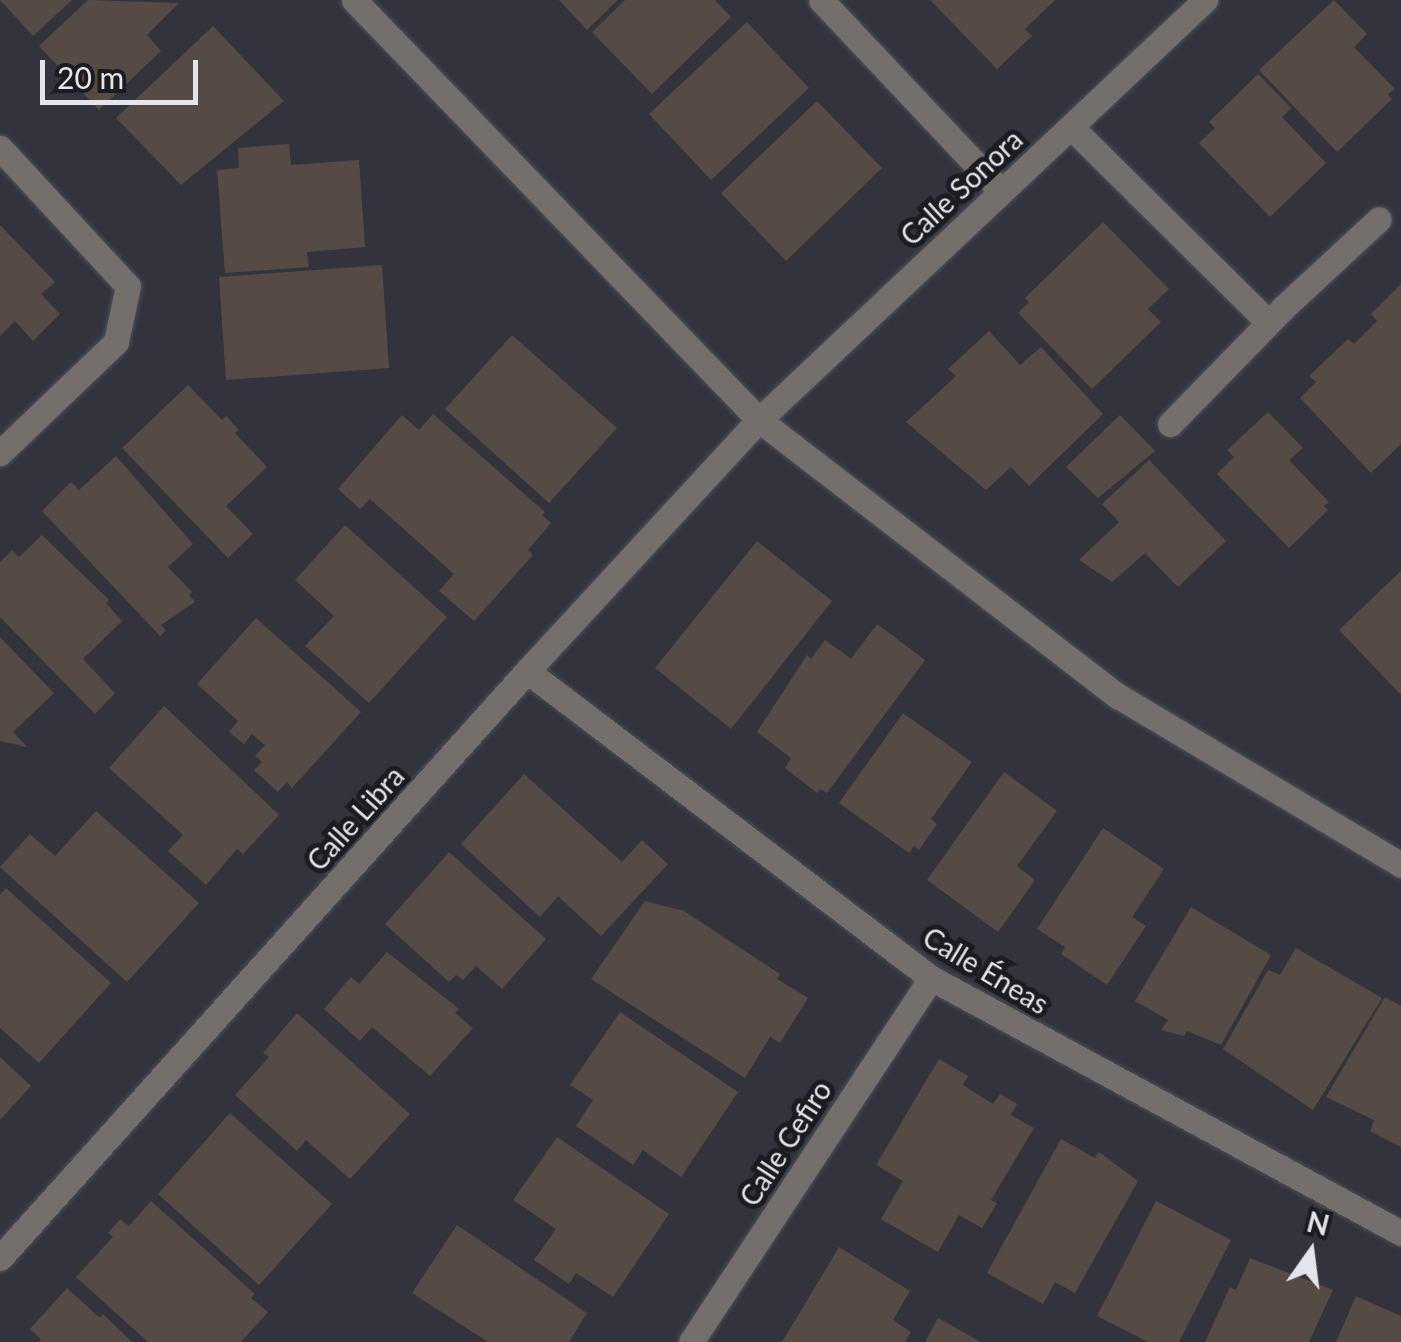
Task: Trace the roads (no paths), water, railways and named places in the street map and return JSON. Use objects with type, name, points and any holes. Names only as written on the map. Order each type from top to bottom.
[{"type":"street","points":[[354,0],[759,420],[1118,696],[1401,865]]},
{"type":"street","points":[[820,0],[1000,190]]},
{"type":"street","name":"Calle Sonora","points":[[759,420],[1205,0]]},
{"type":"street","points":[[1070,127],[1268,322]]},
{"type":"street","points":[[0,148],[128,286],[116,342],[0,453]]},
{"type":"street","points":[[1170,424],[1268,322],[1379,219]]},
{"type":"street","name":"Calle Libra","points":[[0,1258],[527,670],[759,420]]},
{"type":"street","name":"Calle Éneas","points":[[527,670],[931,978],[1401,1233]]},
{"type":"street","name":"Calle Cefiro","points":[[691,1342],[931,978]]}]
